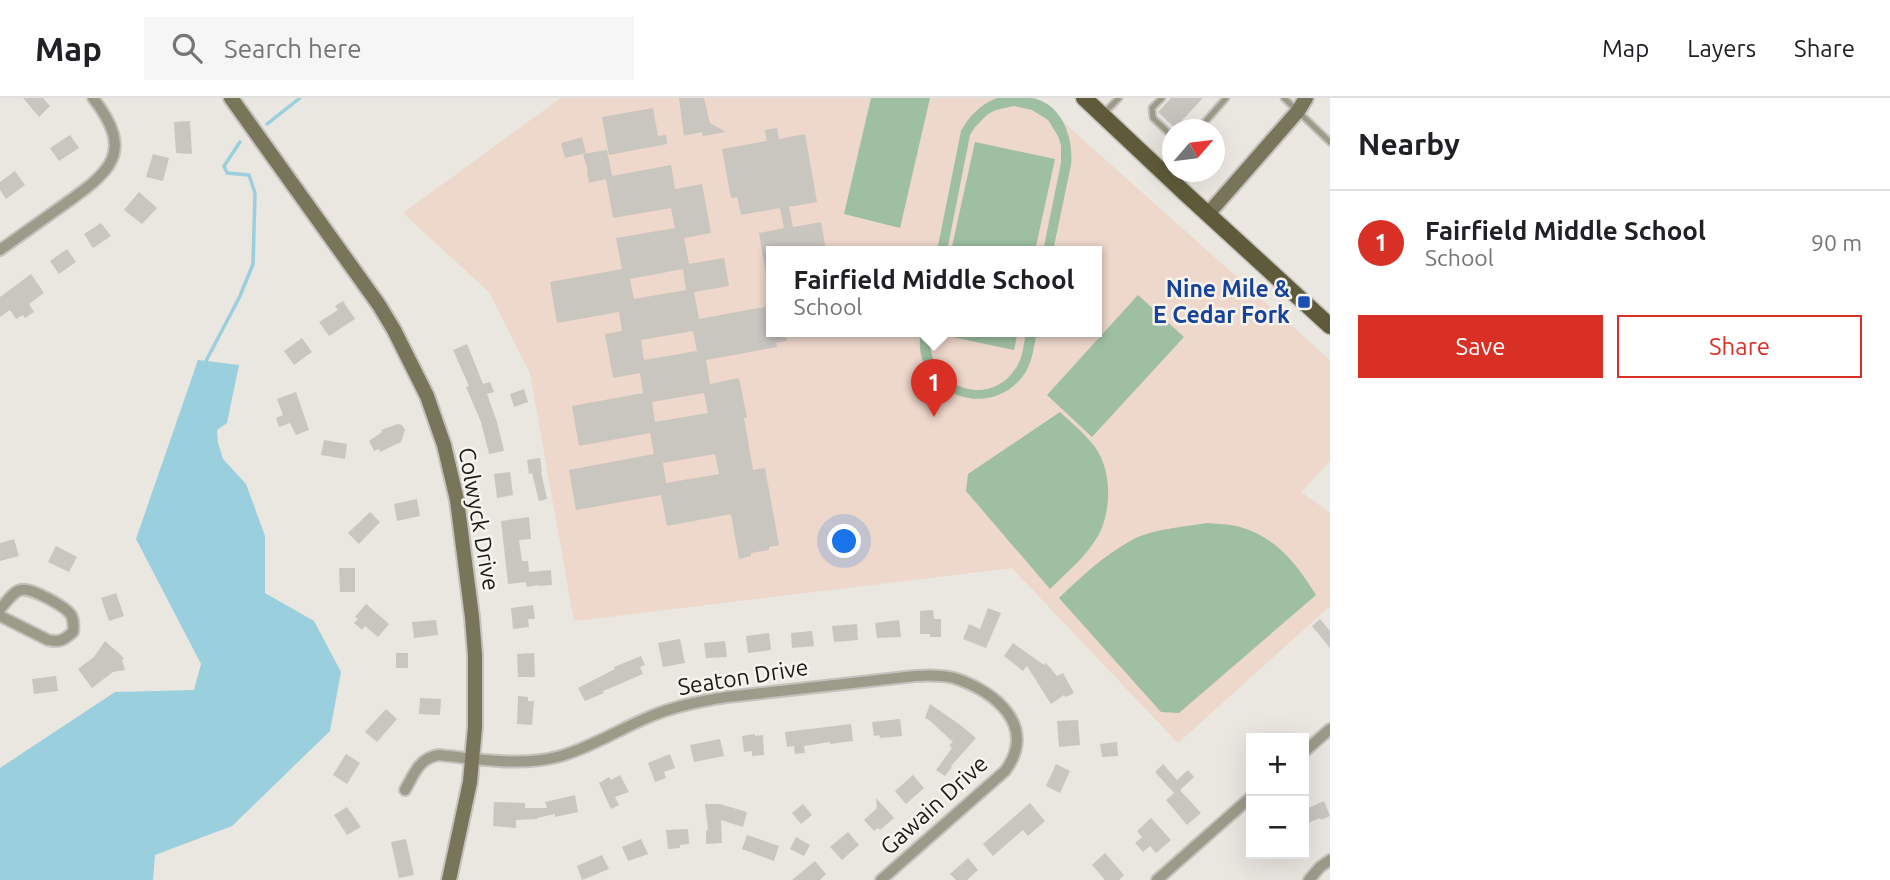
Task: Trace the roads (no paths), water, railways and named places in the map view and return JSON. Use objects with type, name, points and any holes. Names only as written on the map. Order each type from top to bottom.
[{"type":"main road","points":[[1084,98],[1330,326]]},
{"type":"street","points":[[0,250],[104,174],[112,159],[115,142],[110,122],[93,98]]},
{"type":"street","name":"Colwyck Drive","points":[[236,100],[379,305],[427,396],[444,445],[457,500],[472,618],[477,704],[465,809],[449,880]]},
{"type":"street","points":[[1208,214],[1302,104]]},
{"type":"street","points":[[0,609],[21,589],[29,590],[69,612],[74,623],[74,632],[57,642],[0,616]]},
{"type":"street","name":"Seaton Drive","points":[[405,790],[422,760],[439,755],[514,762],[537,761],[580,749],[662,712],[696,702],[928,675],[952,678],[984,691]]},
{"type":"street","name":"Gawain Drive","points":[[881,880],[1011,763],[1018,745],[1014,722],[1006,709],[984,691]]},
{"type":"street","points":[[1309,748],[1330,729]]},
{"type":"street","points":[[1157,880],[1246,801]]},
{"type":"street","points":[[1309,880],[1330,860]]},
{"type":"lane","points":[[1102,115],[1119,98]]},
{"type":"lane","points":[[1162,98],[1152,108],[1153,118],[1162,127]]},
{"type":"lane","points":[[1208,119],[1226,98]]},
{"type":"lane","points":[[1284,98],[1302,104],[1330,142]]},
{"type":"water","points":[[198,360],[239,365],[227,423],[217,430],[218,443],[223,459],[246,484],[265,536],[265,593],[314,621],[341,672],[330,731],[232,826],[155,855],[153,880],[0,880],[0,768],[115,692],[194,690],[201,664],[136,539]]},
{"type":"waterway","points":[[267,124],[300,98]]},
{"type":"waterway","points":[[206,361],[240,296],[253,264],[255,193],[249,175],[227,173],[224,166],[240,142]]},
{"type":"place","name":"Nine Mile & E Cedar Fork","points":[[1304,302]]},
{"type":"place","name":"Fairfield Middle School","points":[[934,417]]}]
